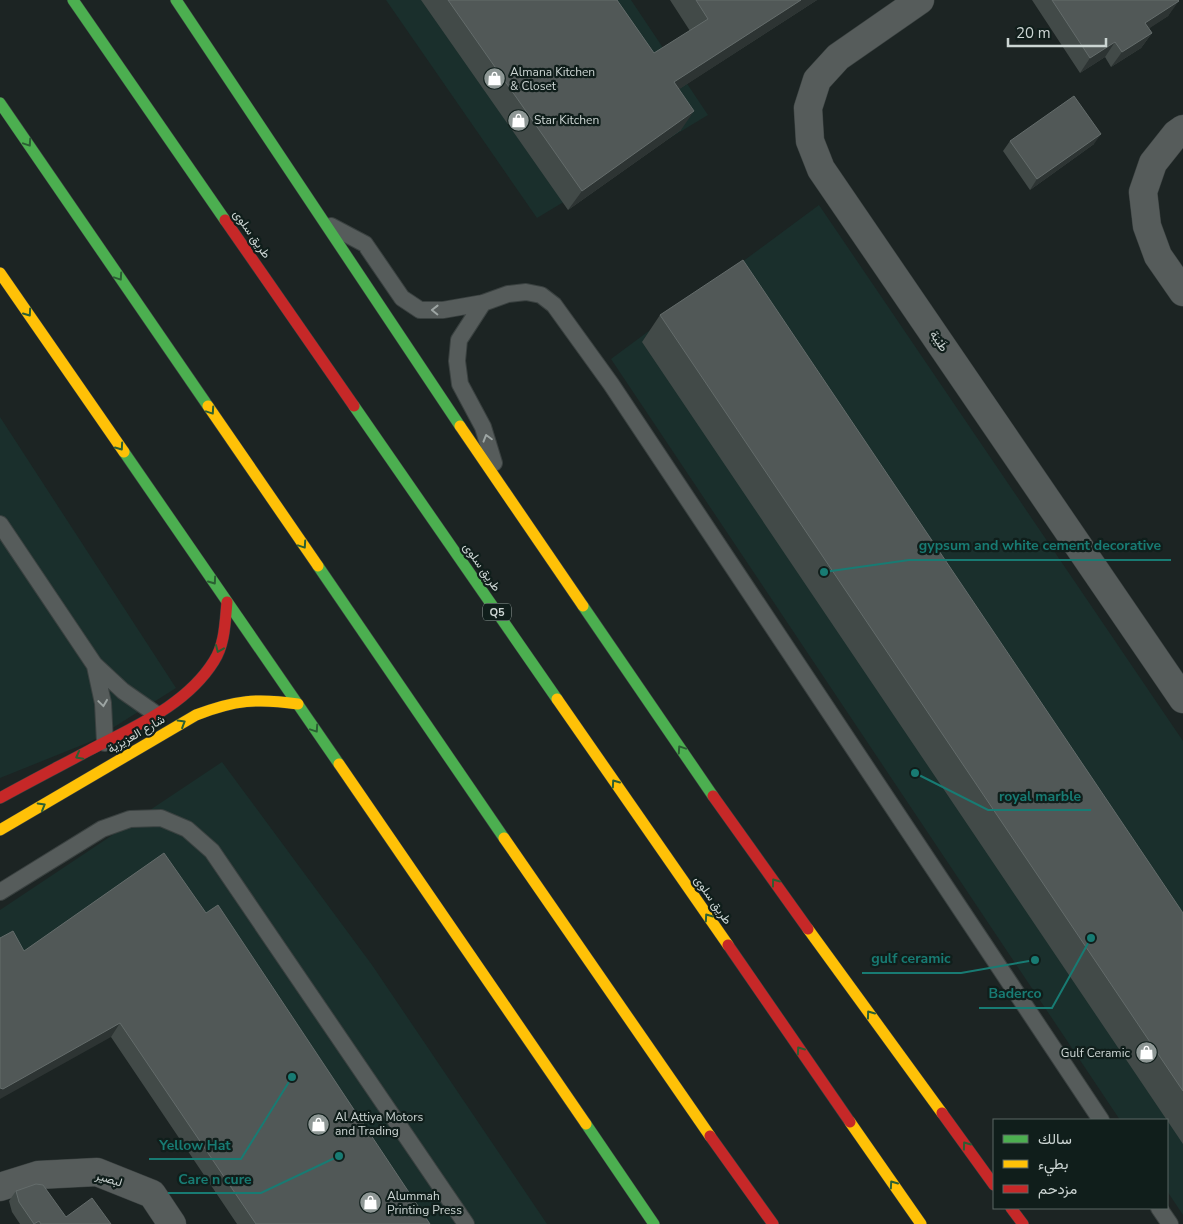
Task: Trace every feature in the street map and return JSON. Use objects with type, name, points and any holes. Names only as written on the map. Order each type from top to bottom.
[{"type":"main road","name":"طريق سلوى","points":[[73,0],[920,1224]]},
{"type":"main road","points":[[176,0],[500,484],[725,814],[993,1184]]},
{"type":"main road","points":[[0,103],[672,1083],[773,1224]]},
{"type":"main road","points":[[0,273],[298,704],[650,1222]]},
{"type":"main road","name":"شارع العزيزية","points":[[0,798],[156,714],[202,679],[223,641],[227,602]]},
{"type":"main road","name":"شارع العزيزية","points":[[0,830],[196,715],[221,704],[248,699],[274,700],[298,704]]},
{"type":"main road","points":[[1012,1209],[1023,1224]]},
{"type":"street","name":"طَيْبَة","points":[[920,0],[838,56],[817,80],[808,108],[810,141],[826,177],[1183,698]]},
{"type":"street","points":[[1183,129],[1176,134],[1154,164],[1143,192],[1147,226],[1158,256],[1183,292]]},
{"type":"street","name":"لبصير","points":[[0,1187],[38,1175],[97,1172],[152,1194],[172,1224]]},
{"type":"lane","points":[[324,223],[365,244],[402,298],[420,310],[443,310],[484,303],[508,294],[526,292],[541,295],[554,305],[611,384],[1100,1119]]},
{"type":"lane","points":[[484,303],[459,340],[456,361],[460,384],[484,427],[500,484]]},
{"type":"lane","points":[[0,524],[94,664],[123,691],[156,714]]},
{"type":"lane","points":[[94,664],[103,703],[105,742]]},
{"type":"lane","points":[[0,892],[102,829],[130,819],[161,818],[187,829],[212,851],[466,1224]]},
{"type":"lane","points":[[1160,1209],[1170,1224]]},
{"type":"shaded area","points":[[386,0],[631,0],[708,115],[537,218]]},
{"type":"shaded area","points":[[819,205],[1183,741],[1183,1215],[1168,1192],[1168,1119],[1119,1119],[611,359]]},
{"type":"shaded area","points":[[0,417],[176,688],[92,741],[0,778]]},
{"type":"shaded area","points":[[222,762],[372,965],[547,1224],[322,1224],[152,968],[0,1014],[0,910]]},
{"type":"building","points":[[448,0],[617,0],[654,53],[708,19],[696,0],[801,0],[674,82],[694,111],[582,191]]},
{"type":"building","points":[[1052,0],[1179,1],[1145,23],[1152,33],[1122,52],[1115,42],[1090,58]]},
{"type":"building","points":[[1074,96],[1101,134],[1037,179],[1010,141]]},
{"type":"building","points":[[743,260],[1183,913],[1183,1091],[660,315]]},
{"type":"building","points":[[164,853],[206,913],[218,905],[430,1224],[256,1224],[120,1023],[3,1089],[0,1088],[0,938],[13,931],[24,951]]},
{"type":"building","points":[[36,1184],[43,1185],[66,1217],[92,1198],[111,1224],[41,1224],[39,1221],[34,1224],[19,1202],[16,1191]]},
{"type":"traffic: fast","points":[[73,0],[225,220]]},
{"type":"traffic: fast","points":[[176,0],[460,426]]},
{"type":"traffic: fast","points":[[0,103],[208,406]]},
{"type":"traffic: fast","points":[[354,406],[557,699]]},
{"type":"traffic: fast","points":[[124,452],[339,764]]},
{"type":"traffic: fast","points":[[318,566],[504,838]]},
{"type":"traffic: fast","points":[[583,606],[713,796]]},
{"type":"traffic: fast","points":[[586,1124],[654,1224]]},
{"type":"traffic: slow","points":[[0,273],[124,452]]},
{"type":"traffic: slow","points":[[208,406],[318,566]]},
{"type":"traffic: slow","points":[[460,426],[583,606]]},
{"type":"traffic: slow","points":[[557,699],[728,945]]},
{"type":"traffic: slow","points":[[0,830],[196,715],[235,703],[270,701],[298,704]]},
{"type":"traffic: slow","points":[[339,764],[586,1124]]},
{"type":"traffic: slow","points":[[504,838],[710,1136]]},
{"type":"traffic: slow","points":[[808,929],[942,1113]]},
{"type":"traffic: slow","points":[[850,1122],[921,1224]]},
{"type":"traffic: jam","points":[[225,220],[354,406]]},
{"type":"traffic: jam","points":[[0,798],[140,724],[174,703],[189,691],[202,677],[218,654],[224,633],[227,602]]},
{"type":"traffic: jam","points":[[713,796],[808,929]]},
{"type":"traffic: jam","points":[[728,945],[850,1122]]},
{"type":"traffic: jam","points":[[942,1113],[993,1184]]},
{"type":"traffic: jam","points":[[710,1136],[773,1224]]},
{"type":"traffic: jam","points":[[1012,1209],[1023,1224]]},
{"type":"place","name":"Almana Kitchen & Closet","points":[[494,79]]},
{"type":"place","name":"Star Kitchen","points":[[518,120]]},
{"type":"place","name":"gypsum and white cement decorative","points":[[824,572]]},
{"type":"place","name":"royal marble","points":[[915,773]]},
{"type":"place","name":"Baderco","points":[[1091,938]]},
{"type":"place","name":"gulf ceramic","points":[[1035,960]]},
{"type":"place","name":"Gulf Ceramic","points":[[1146,1053]]},
{"type":"place","name":"Yellow Hat","points":[[292,1077]]},
{"type":"place","name":"Al Attiya Motors and Trading","points":[[319,1124]]},
{"type":"place","name":"Care n cure","points":[[339,1156]]},
{"type":"place","name":"Alummah Printing Press","points":[[371,1203]]}]
